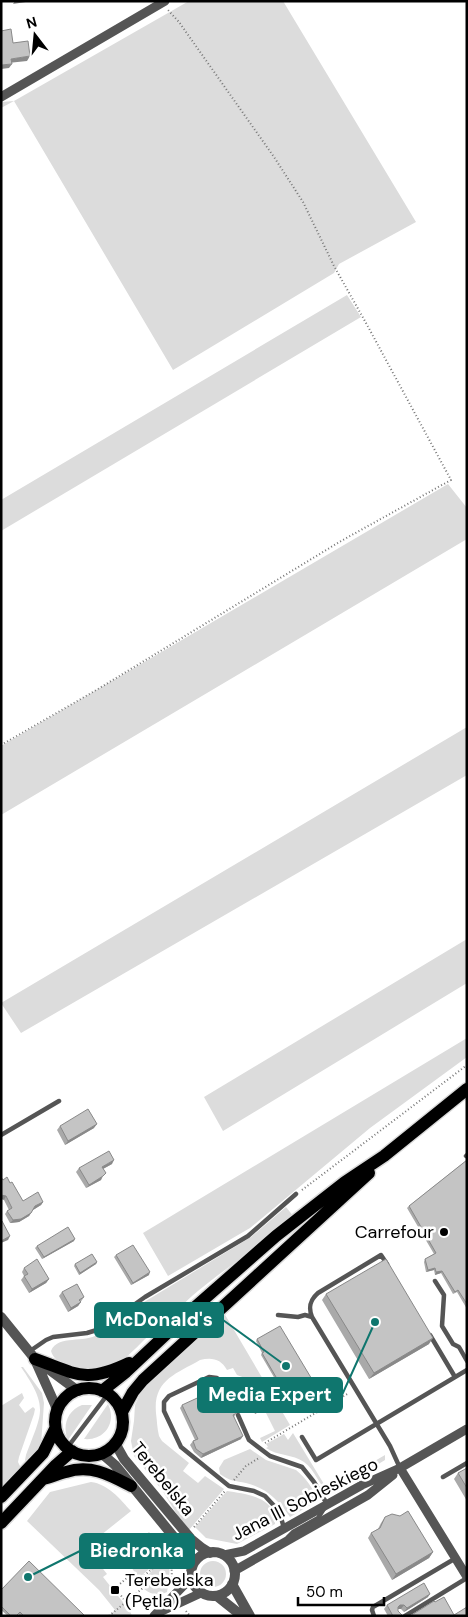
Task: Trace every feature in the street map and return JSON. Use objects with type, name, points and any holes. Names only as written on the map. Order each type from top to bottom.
[{"type":"main road","points":[[105,1392],[194,1308],[276,1236],[345,1182],[384,1156],[467,1089]]},
{"type":"main road","points":[[122,1412],[133,1392],[143,1380],[356,1185],[384,1156]]},
{"type":"main road","points":[[32,1355],[72,1374],[91,1375],[114,1370],[141,1358]]},
{"type":"main road","points":[[91,1388],[105,1392],[116,1402],[122,1412],[124,1426],[115,1443],[101,1453],[86,1455],[69,1450],[58,1438],[55,1429],[54,1419],[57,1409],[66,1397],[78,1391],[91,1388]]},
{"type":"main road","points":[[1,1497],[42,1453],[55,1429]]},
{"type":"main road","points":[[1,1523],[69,1450]]},
{"type":"main road","points":[[43,1479],[86,1469],[104,1473],[132,1486]]},
{"type":"street","points":[[1,97],[163,2]]},
{"type":"street","points":[[1,1317],[32,1355],[78,1391]]},
{"type":"street","points":[[32,1355],[57,1409]]},
{"type":"street","name":"Jana III Sobieskiego","points":[[224,1555],[244,1551],[362,1484],[400,1468],[467,1429]]},
{"type":"street","name":"Terebelska","points":[[115,1443],[124,1459],[191,1539],[210,1553]]},
{"type":"street","name":"Terebelska","points":[[101,1453],[115,1466],[182,1547],[191,1571]]},
{"type":"street","points":[[400,1468],[467,1577]]},
{"type":"street","name":"Jana III Sobieskiego","points":[[234,1571],[368,1496],[400,1468]]},
{"type":"street","points":[[155,1614],[186,1583],[191,1571],[199,1557],[210,1553],[224,1555],[231,1563],[234,1571],[232,1584],[226,1591],[217,1596],[201,1593],[194,1586],[191,1571]]},
{"type":"street","points":[[232,1584],[250,1616]]},
{"type":"street","points":[[155,1614],[201,1593]]},
{"type":"street","points":[[217,1596],[242,1616]]},
{"type":"lane","points":[[1,1135],[59,1100]]},
{"type":"lane","points":[[32,1355],[46,1340],[87,1333],[100,1328],[145,1297],[248,1236],[296,1194]]},
{"type":"lane","points":[[391,1271],[381,1255],[315,1295],[310,1304],[312,1317],[356,1389],[400,1468]]},
{"type":"lane","points":[[435,1281],[444,1295],[442,1326],[453,1344],[458,1347],[467,1361]]},
{"type":"lane","points":[[278,1315],[298,1317],[305,1315],[312,1317]]},
{"type":"lane","points":[[427,1330],[455,1377]]},
{"type":"lane","points":[[302,1437],[316,1460],[467,1370]]},
{"type":"lane","points":[[231,1399],[223,1382],[217,1378],[209,1377],[169,1396],[164,1402],[164,1411],[181,1447],[229,1486],[254,1491],[265,1496],[279,1511],[284,1529]]},
{"type":"lane","points":[[69,1450],[105,1392]]},
{"type":"lane","points":[[238,1415],[250,1440],[270,1456],[302,1467],[314,1482],[327,1504],[318,1518],[293,1532],[280,1545]]},
{"type":"lane","points":[[443,1477],[467,1464]]},
{"type":"lane","points":[[374,1616],[373,1607],[456,1558]]},
{"type":"lane","points":[[402,1614],[419,1607],[467,1577]]},
{"type":"lane","points":[[408,1587],[411,1593]]},
{"type":"lane","points":[[391,1597],[394,1603]]},
{"type":"lane","points":[[416,1602],[419,1607]]},
{"type":"path","points":[[1,745],[98,689],[341,541],[451,480],[334,266],[303,202],[274,157],[185,30],[163,2]]},
{"type":"path","points":[[296,1194],[467,1065]]},
{"type":"path","points":[[265,1443],[356,1389]]},
{"type":"path","points":[[109,1616],[155,1578],[172,1578],[171,1555],[167,1556],[139,1580]]},
{"type":"path","points":[[126,1602],[115,1588],[133,1573],[144,1587]]},
{"type":"shaded area","points":[[189,1],[283,1],[416,222],[339,264],[334,273],[173,370],[14,101]]},
{"type":"shaded area","points":[[14,101],[1,108],[1,102]]},
{"type":"shaded area","points":[[347,295],[361,317],[1,531],[1,500]]},
{"type":"shaded area","points":[[448,484],[467,508],[467,539],[1,815],[1,746]]},
{"type":"shaded area","points":[[467,727],[467,775],[21,1033],[1,1003]]},
{"type":"shaded area","points":[[467,939],[467,983],[223,1131],[204,1097]]},
{"type":"shaded area","points":[[467,1038],[467,1057],[370,1128],[250,1228],[168,1276],[143,1233]]},
{"type":"shaded area","points":[[286,1207],[294,1217],[200,1289],[121,1361],[105,1368],[87,1370],[68,1366],[55,1358],[51,1351],[54,1346],[66,1341],[100,1335],[131,1310],[251,1237]]},
{"type":"shaded area","points":[[224,1313],[290,1425],[262,1442],[260,1438],[275,1431],[265,1411],[270,1408],[260,1388],[256,1389],[253,1383],[250,1384],[245,1378],[237,1375],[233,1368],[227,1370],[222,1363],[216,1360],[200,1360],[175,1374],[162,1385],[156,1402],[159,1436],[162,1441],[189,1463],[183,1471],[198,1483],[205,1476],[224,1489],[189,1530],[162,1490],[134,1456],[131,1441],[135,1405],[143,1388]]},
{"type":"shaded area","points":[[21,1367],[23,1367],[42,1393],[44,1403],[41,1445],[27,1463],[25,1460],[26,1455],[36,1429],[40,1410],[36,1392]]},
{"type":"shaded area","points":[[22,1393],[24,1398],[19,1405],[25,1413],[33,1407],[35,1409],[34,1414],[19,1457],[18,1462],[21,1468],[1,1490],[1,1406]]},
{"type":"shaded area","points":[[108,1404],[111,1417],[107,1429],[98,1437],[84,1439]]},
{"type":"shaded area","points":[[82,1405],[92,1405],[68,1440],[66,1424],[69,1415]]},
{"type":"shaded area","points":[[293,1433],[327,1489],[385,1455],[385,1460],[329,1494],[311,1469],[300,1459],[270,1451],[266,1448],[268,1447],[266,1444],[284,1434],[288,1440]]},
{"type":"shaded area","points":[[250,1449],[266,1460],[296,1470],[309,1484],[317,1501],[290,1517],[281,1505],[266,1491],[220,1474],[219,1468],[224,1460]]},
{"type":"shaded area","points":[[91,1482],[108,1489],[131,1511],[86,1547],[107,1574],[103,1577],[132,1616],[109,1616],[115,1610],[99,1590],[27,1521],[50,1492]]},
{"type":"shaded area","points":[[227,1491],[251,1496],[266,1502],[274,1515],[275,1524],[237,1544],[206,1538],[195,1527]]},
{"type":"shaded area","points":[[149,1532],[165,1552],[170,1570],[169,1576],[155,1575],[144,1584],[141,1581],[152,1571],[149,1569],[139,1578],[131,1567],[136,1563],[133,1553],[135,1545]]},
{"type":"shaded area","points":[[213,1561],[222,1565],[226,1574],[222,1583],[213,1587],[204,1583],[200,1574],[204,1565]]},
{"type":"shaded area","points":[[156,1580],[169,1581],[167,1592],[155,1594],[149,1593],[144,1589]]},
{"type":"building","points":[[11,29],[13,43],[28,41],[30,56],[11,59],[12,64],[1,65],[1,31]]},
{"type":"building","points":[[88,1109],[97,1124],[68,1141],[60,1126]]},
{"type":"building","points":[[109,1151],[114,1160],[102,1167],[106,1173],[103,1176],[89,1185],[79,1168]]},
{"type":"building","name":"Carrefour","points":[[467,1160],[467,1304],[458,1290],[455,1292],[442,1271],[436,1272],[435,1268],[428,1270],[425,1259],[436,1253],[409,1206]]},
{"type":"building","points":[[1,1177],[3,1180],[7,1177],[10,1183],[12,1182],[23,1201],[38,1192],[43,1202],[35,1206],[31,1213],[21,1219],[13,1220],[7,1211],[12,1208],[6,1196],[1,1195]]},
{"type":"building","points":[[1,1222],[10,1236],[1,1241]]},
{"type":"building","points":[[68,1227],[75,1239],[44,1257],[37,1246]]},
{"type":"building","points":[[133,1245],[150,1272],[133,1283],[116,1255]]},
{"type":"building","points":[[92,1254],[97,1262],[80,1273],[75,1264]]},
{"type":"building","points":[[37,1259],[49,1279],[32,1289],[24,1276],[28,1274],[24,1268]]},
{"type":"building","points":[[386,1259],[433,1338],[374,1373],[326,1294]]},
{"type":"building","points":[[77,1284],[84,1297],[79,1300],[81,1302],[71,1308],[62,1292]]},
{"type":"building","points":[[280,1326],[313,1381],[290,1395],[286,1388],[283,1389],[262,1353],[264,1352],[257,1339]]},
{"type":"building","points":[[257,1389],[260,1395],[265,1393],[270,1404],[257,1410],[255,1405],[244,1410],[239,1408],[237,1410],[237,1413],[233,1415],[243,1436],[203,1454],[196,1449],[193,1441],[198,1439],[182,1405],[206,1394],[212,1407],[230,1398],[236,1399],[237,1395],[245,1391],[246,1394]]},
{"type":"building","points":[[467,1468],[467,1488],[458,1473]]},
{"type":"building","points":[[408,1511],[433,1552],[396,1574],[371,1533],[380,1528],[385,1517],[392,1514],[400,1516]]},
{"type":"building","points":[[29,1561],[85,1616],[24,1616],[20,1612],[16,1616],[11,1616],[1,1606],[1,1590]]},
{"type":"building","points":[[424,1583],[430,1594],[407,1608],[404,1605],[400,1605],[398,1611],[403,1616],[393,1616],[387,1605]]},
{"type":"building","points":[[444,1597],[454,1615],[467,1607],[467,1616],[410,1616],[434,1601]]},
{"type":"place","name":"Carrefour","points":[[444,1232]]},
{"type":"place","name":"Media Expert","points":[[375,1322]]},
{"type":"place","name":"McDonald's","points":[[286,1366]]},
{"type":"place","name":"Biedronka","points":[[28,1577]]},
{"type":"place","name":"Terebelska (Pętla)","points":[[115,1590]]}]
